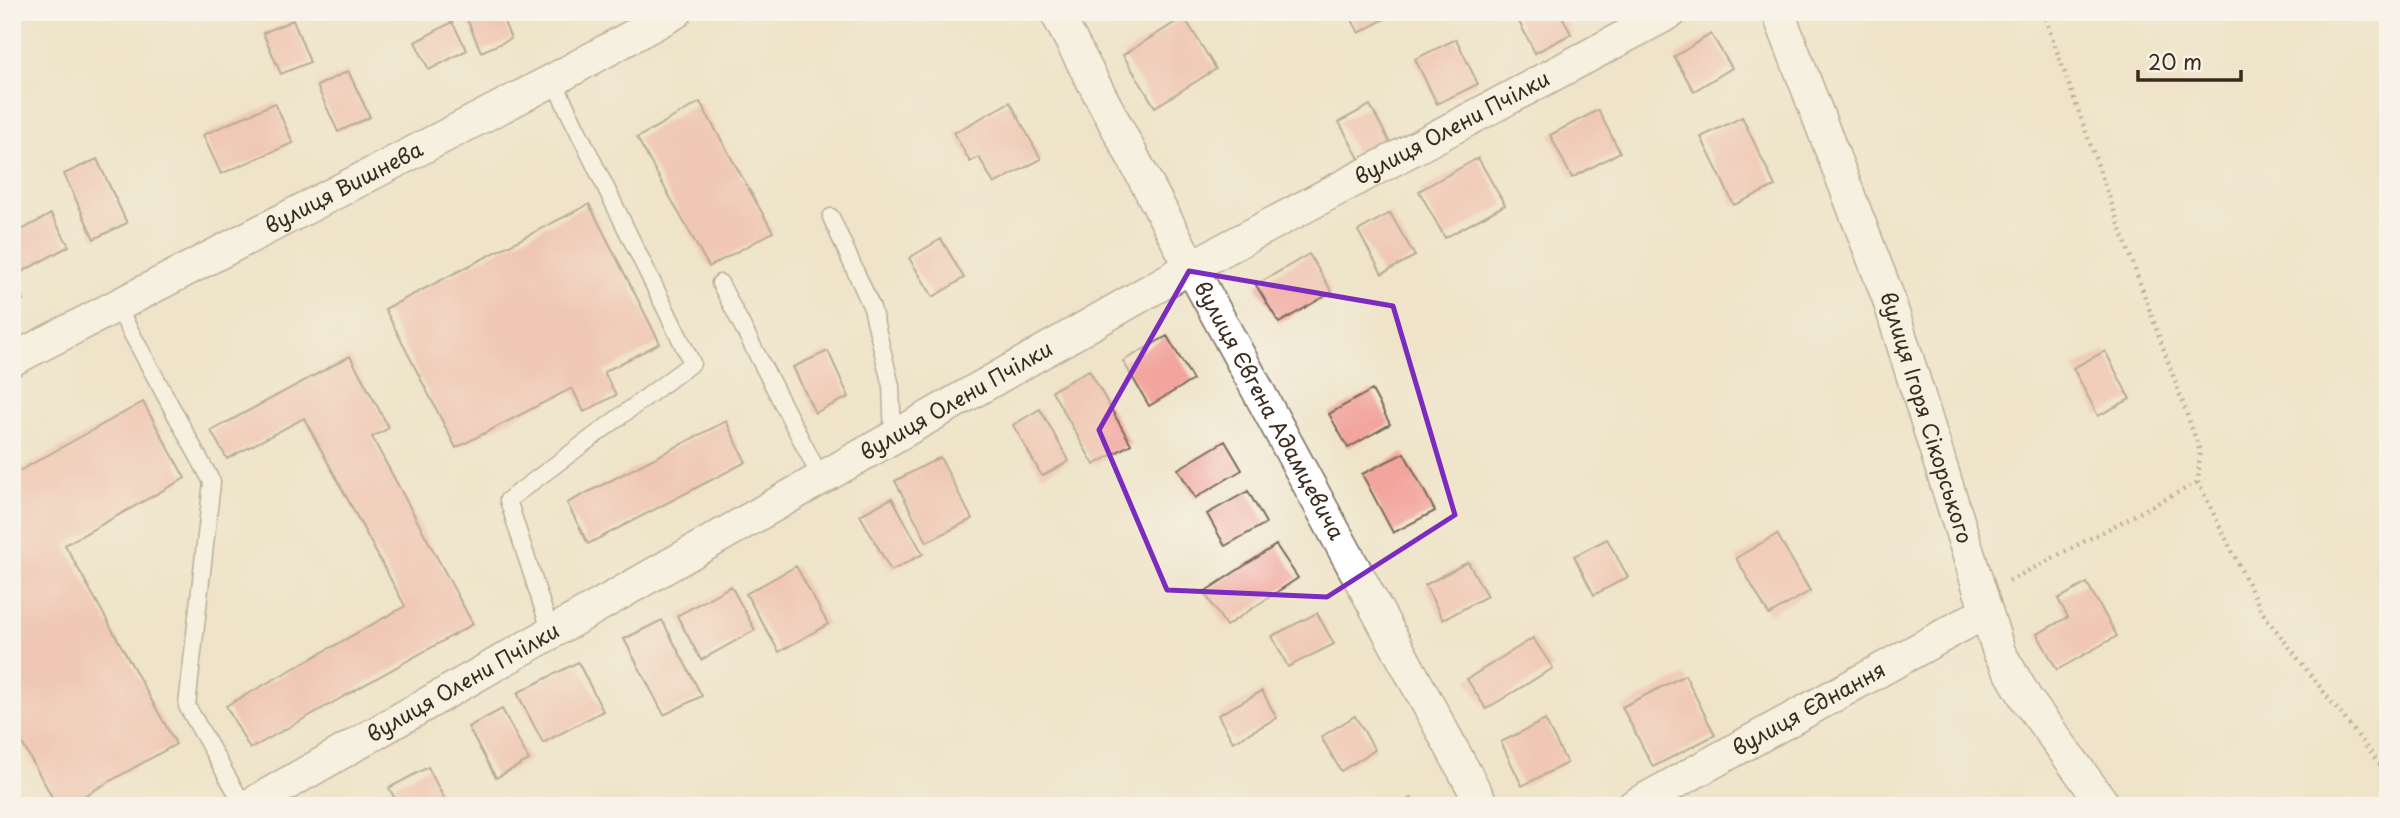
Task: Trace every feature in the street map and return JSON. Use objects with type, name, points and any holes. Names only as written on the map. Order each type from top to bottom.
[{"type":"street","name":"вулиця Вишнева","points":[[12,360],[553,80],[676,12]]},
{"type":"street","name":"вулиця Євгена Адамцевича","points":[[1056,12],[1483,806]]},
{"type":"street","name":"вулиця Олени Пчілки","points":[[246,806],[1191,267],[1671,12]]},
{"type":"street","name":"вулиця Ігоря Сікорського","points":[[1778,12],[1888,297],[1999,652],[2027,701],[2105,806]]},
{"type":"street","name":"вулиця Єднання","points":[[1633,806],[1983,603]]},
{"type":"lane","points":[[551,633],[508,500],[692,363],[553,80]]},
{"type":"lane","points":[[831,217],[872,308],[891,386],[893,438]]},
{"type":"lane","points":[[720,283],[821,478]]},
{"type":"lane","points":[[115,308],[120,312],[212,482],[187,706],[246,806]]},
{"type":"path","points":[[2043,12],[2200,451],[2198,482],[2262,612],[2388,775]]},
{"type":"path","points":[[1983,603],[2198,482]]},
{"type":"highlighted area","points":[[1189,271],[1393,306],[1455,515],[1327,597],[1167,590],[1099,430]]},
{"type":"building","points":[[464,12],[500,12],[511,39],[481,52]]},
{"type":"building","points":[[1348,12],[1388,12],[1390,16],[1359,33]]},
{"type":"building","points":[[1514,12],[1560,12],[1571,34],[1535,53]]},
{"type":"building","points":[[1184,17],[1216,69],[1155,107],[1123,55]]},
{"type":"building","points":[[293,20],[310,62],[281,74],[263,33]]},
{"type":"building","points":[[452,22],[467,50],[429,70],[415,42]]},
{"type":"building","points":[[1711,34],[1732,68],[1694,91],[1674,57]]},
{"type":"building","points":[[1456,39],[1478,84],[1437,104],[1415,59]]},
{"type":"building","points":[[348,71],[370,117],[338,132],[317,86]]},
{"type":"building","points":[[700,102],[773,232],[709,267],[637,138]]},
{"type":"building","points":[[1010,102],[1041,159],[994,184],[979,157],[970,162],[954,133]]},
{"type":"building","points":[[275,103],[293,143],[221,174],[203,135]]},
{"type":"building","points":[[1370,105],[1394,150],[1363,166],[1339,122]]},
{"type":"building","points":[[1598,110],[1620,152],[1572,178],[1550,135]]},
{"type":"building","points":[[1742,117],[1775,186],[1734,205],[1701,137]]},
{"type":"building","points":[[1478,158],[1505,205],[1445,238],[1419,191]]},
{"type":"building","points":[[97,159],[127,223],[94,239],[64,174]]},
{"type":"building","points":[[589,204],[660,343],[604,372],[616,395],[584,412],[572,388],[456,448],[385,309]]},
{"type":"building","points":[[1390,213],[1415,256],[1382,274],[1358,231]]},
{"type":"building","points":[[51,214],[69,246],[18,274],[12,263],[12,235]]},
{"type":"building","points":[[941,239],[964,278],[933,297],[909,258]]},
{"type":"building","points":[[1309,254],[1332,292],[1279,323],[1256,285]]},
{"type":"building","points":[[12,278],[23,300],[12,305]]},
{"type":"building","points":[[1167,336],[1193,380],[1149,406],[1123,361]]},
{"type":"building","points":[[828,351],[849,397],[815,413],[793,367]]},
{"type":"building","points":[[2105,351],[2130,399],[2098,416],[2073,368]]},
{"type":"building","points":[[350,356],[389,428],[372,437],[473,624],[250,749],[226,706],[405,606],[304,418],[227,459],[211,431]]},
{"type":"building","points":[[1089,370],[1131,444],[1094,465],[1052,391]]},
{"type":"building","points":[[1372,390],[1390,424],[1348,448],[1329,414]]},
{"type":"building","points":[[143,402],[185,478],[65,545],[176,744],[66,806],[57,806],[12,725],[12,475]]},
{"type":"building","points":[[1040,409],[1069,461],[1042,476],[1013,425]]},
{"type":"building","points":[[726,421],[746,462],[588,544],[567,503]]},
{"type":"building","points":[[1225,441],[1242,470],[1195,498],[1178,469]]},
{"type":"building","points":[[1404,453],[1435,511],[1393,533],[1362,474]]},
{"type":"building","points":[[940,457],[972,519],[927,542],[895,481]]},
{"type":"building","points":[[1248,491],[1266,523],[1225,546],[1207,514]]},
{"type":"building","points":[[892,498],[923,554],[891,571],[860,515]]},
{"type":"building","points":[[1777,534],[1810,591],[1769,615],[1736,558]]},
{"type":"building","points":[[1607,539],[1628,577],[1594,595],[1574,556]]},
{"type":"building","points":[[1276,545],[1298,578],[1226,626],[1204,592]]},
{"type":"building","points":[[1468,562],[1487,596],[1443,620],[1425,585]]},
{"type":"building","points":[[796,566],[828,624],[779,652],[746,594]]},
{"type":"building","points":[[2087,583],[2117,636],[2057,670],[2037,634],[2068,617],[2058,599]]},
{"type":"building","points":[[731,586],[755,630],[701,660],[677,616]]},
{"type":"building","points":[[1317,613],[1334,644],[1288,667],[1272,636]]},
{"type":"building","points":[[662,620],[702,696],[664,715],[624,639]]},
{"type":"building","points":[[1533,638],[1553,668],[1486,709],[1467,679]]},
{"type":"building","points":[[578,662],[603,711],[543,743],[517,693]]},
{"type":"building","points":[[1685,675],[1715,735],[1653,767],[1622,707]]},
{"type":"building","points":[[1262,691],[1277,718],[1233,742],[1218,715]]},
{"type":"building","points":[[502,709],[529,760],[496,778],[468,727]]},
{"type":"building","points":[[1355,716],[1375,750],[1341,771],[1321,737]]},
{"type":"building","points":[[1545,720],[1567,763],[1522,786],[1501,742]]},
{"type":"building","points":[[428,767],[448,806],[399,806],[389,788]]},
{"type":"building","points":[[1412,798],[1415,806],[1394,806]]}]
